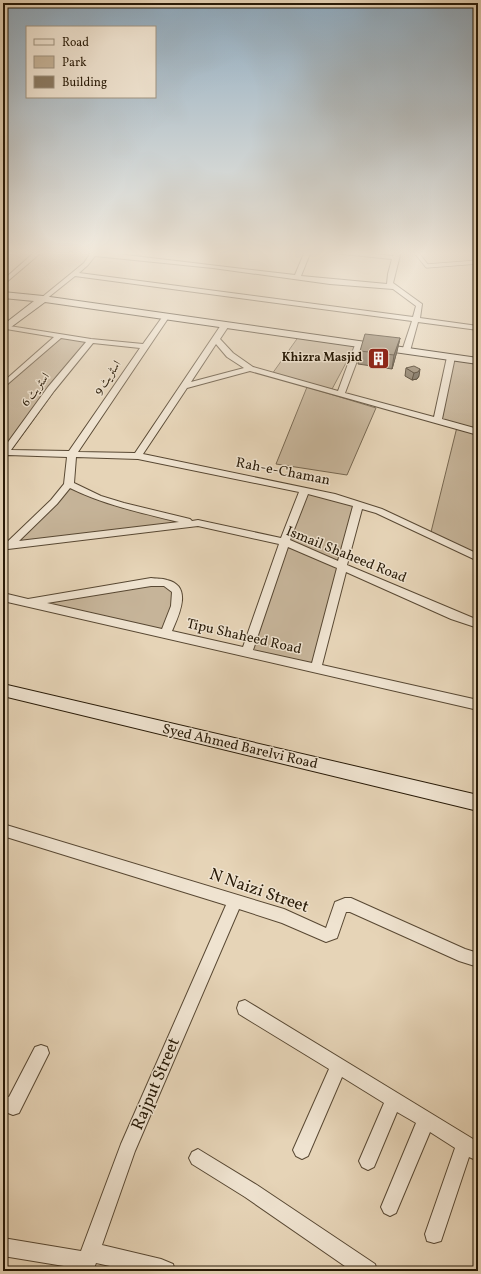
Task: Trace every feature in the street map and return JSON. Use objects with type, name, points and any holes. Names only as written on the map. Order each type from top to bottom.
[{"type":"main road","points":[[4,329],[28,310]]},
{"type":"main road","points":[[121,310],[226,324],[359,345],[478,361]]},
{"type":"main road","name":"Syed Ahmed Barelvi Road","points":[[3,690],[478,803]]},
{"type":"street","points":[[351,310],[478,328]]},
{"type":"street","points":[[406,351],[418,310]]},
{"type":"street","name":"اسٹریٹ 9","points":[[72,454],[165,317]]},
{"type":"street","points":[[138,456],[217,340],[226,324]]},
{"type":"street","points":[[4,329],[144,346]]},
{"type":"street","points":[[3,386],[59,336]]},
{"type":"street","name":"اسٹریٹ 6","points":[[4,453],[51,389],[91,340]]},
{"type":"street","points":[[217,340],[230,355],[250,369],[478,432]]},
{"type":"street","points":[[340,395],[359,345]]},
{"type":"street","points":[[438,421],[451,357]]},
{"type":"street","points":[[186,386],[250,369]]},
{"type":"street","name":"Rah-e-Chaman","points":[[4,453],[138,456],[304,491],[358,504],[379,511],[478,558]]},
{"type":"street","points":[[6,547],[54,502],[69,484],[72,454]]},
{"type":"street","points":[[69,484],[98,498],[122,506],[198,523]]},
{"type":"street","points":[[247,652],[284,543],[304,491]]},
{"type":"street","points":[[316,668],[358,504]]},
{"type":"street","name":"Ismail Shaheed Road","points":[[6,547],[198,523],[284,543],[341,566],[455,616],[478,624]]},
{"type":"street","points":[[26,603],[151,582],[166,583],[173,586],[178,594],[178,602],[165,634]]},
{"type":"street","name":"Tipu Shaheed Road","points":[[3,598],[478,705]]},
{"type":"street","name":"N Naizi Street","points":[[3,830],[284,916],[326,935],[332,933],[340,907],[351,905],[464,956],[478,960]]},
{"type":"street","name":"Rajput Street","points":[[87,1261],[127,1150],[236,901]]},
{"type":"street","points":[[245,1008],[472,1148],[434,1234]]},
{"type":"street","points":[[8,1105],[41,1052]]},
{"type":"street","points":[[302,1150],[339,1066]]},
{"type":"street","points":[[368,1161],[394,1100]]},
{"type":"street","points":[[390,1207],[426,1120]]},
{"type":"street","points":[[198,1158],[251,1191],[368,1271]]},
{"type":"street","points":[[3,1247],[87,1261],[161,1268],[166,1271]]},
{"type":"green space","points":[[59,336],[91,341],[10,452],[3,452],[3,386]]},
{"type":"green space","points":[[299,336],[355,346],[331,391],[272,374]]},
{"type":"green space","points":[[449,356],[478,361],[478,558],[430,536],[457,427],[434,420]]},
{"type":"green space","points":[[307,387],[376,408],[347,475],[276,464]]},
{"type":"green space","points":[[69,482],[98,498],[198,523],[8,546]]},
{"type":"green space","points":[[304,491],[360,507],[316,668],[247,652]]},
{"type":"green space","points":[[166,583],[178,594],[165,635],[26,603]]},
{"type":"building","points":[[365,334],[400,338],[394,355],[360,351]]},
{"type":"building","points":[[414,366],[420,369],[418,372],[414,373],[406,368]]},
{"type":"place","name":"Khizra Masjid","points":[[378,358]]}]
